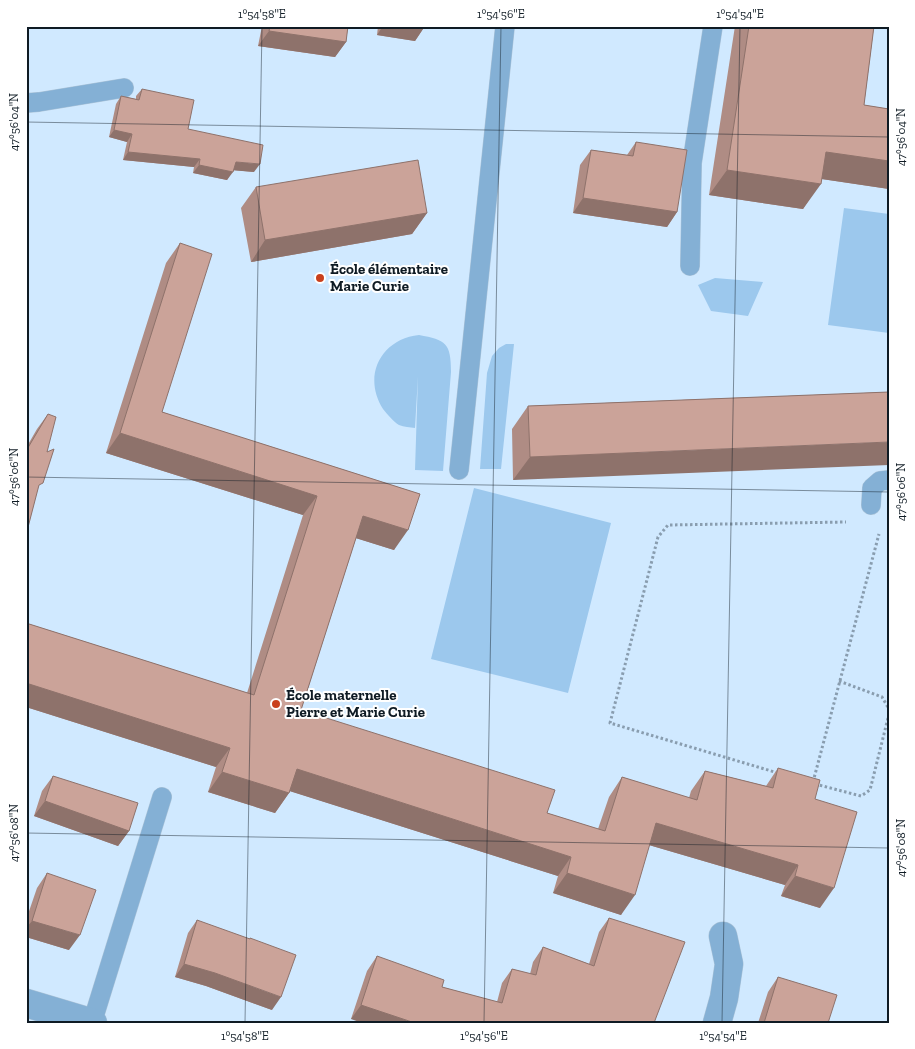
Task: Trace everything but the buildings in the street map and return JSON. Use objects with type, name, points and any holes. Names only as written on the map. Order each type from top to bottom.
[{"type":"street","points":[[717,1023],[724,998],[729,964],[723,936]]},
{"type":"street","points":[[26,1003],[92,1023]]},
{"type":"lane","points":[[458,470],[505,26]]},
{"type":"lane","points":[[690,266],[692,163],[713,26]]},
{"type":"lane","points":[[26,103],[124,88]]},
{"type":"lane","points":[[871,505],[872,488],[880,480],[889,480]]},
{"type":"lane","points":[[92,1023],[162,797]]},
{"type":"path","points":[[785,775],[610,723],[658,537],[668,526],[852,522]]},
{"type":"path","points":[[876,528],[879,535],[812,783],[861,796],[870,790],[889,714]]},
{"type":"path","points":[[839,682],[882,697],[889,709]]},
{"type":"shaded area","points":[[844,208],[889,214],[889,333],[828,325]]},
{"type":"shaded area","points":[[715,278],[763,282],[748,316],[711,311],[698,285]]},
{"type":"shaded area","points":[[419,335],[441,341],[445,344],[450,355],[451,372],[443,471],[415,470],[418,376],[415,428],[405,427],[395,422],[383,409],[377,397],[374,384],[375,372],[385,351],[406,338]]},
{"type":"shaded area","points":[[506,344],[514,344],[501,469],[480,469],[487,373],[492,356],[499,348]]},
{"type":"shaded area","points":[[474,488],[611,523],[568,693],[431,659]]},
{"type":"place","name":"École élémentaire Marie Curie","points":[[320,278]]},
{"type":"place","name":"École maternelle Pierre et Marie Curie","points":[[276,704]]}]
